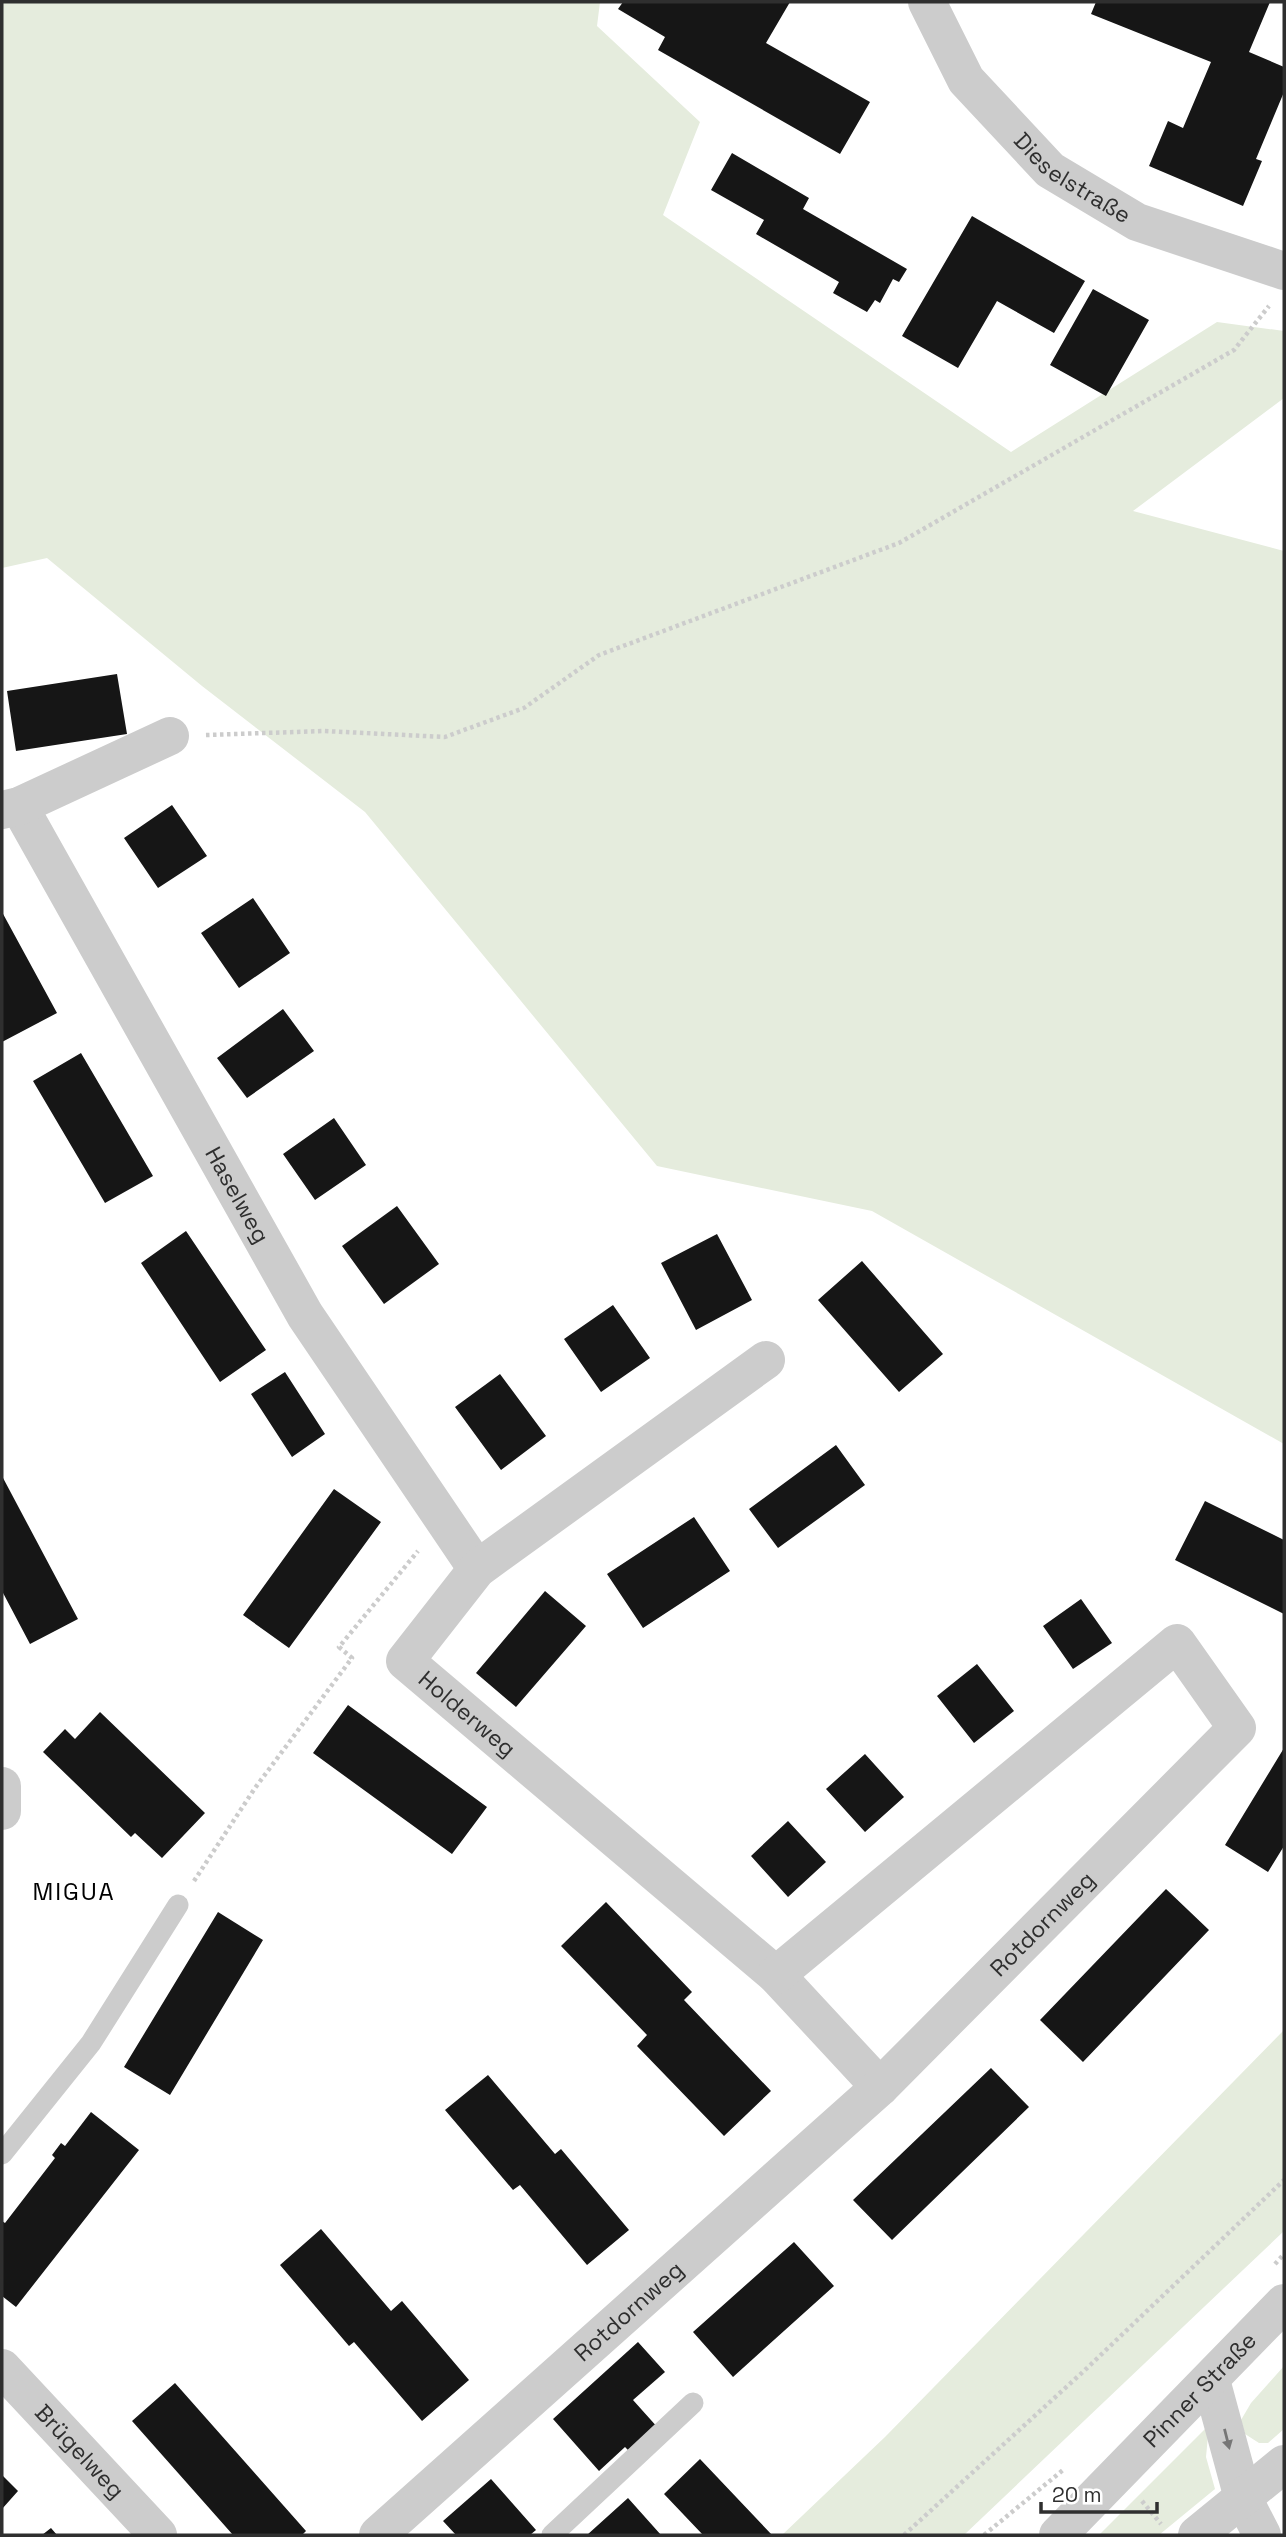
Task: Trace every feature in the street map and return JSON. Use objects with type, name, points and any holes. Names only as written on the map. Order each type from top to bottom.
[{"type":"street","name":"Dieselstraße","points":[[927,2],[966,80],[1050,170],[1137,222],[1280,284]]},
{"type":"street","name":"Haselweg","points":[[170,736],[11,808],[305,1315],[477,1569]]},
{"type":"street","name":"Holderweg","points":[[766,1360],[477,1569],[405,1661],[776,1975],[880,2087]]},
{"type":"street","name":"Rotdornweg","points":[[378,2535],[880,2087],[1237,1728],[1177,1643],[776,1975]]},
{"type":"street","points":[[2,1786],[2,1811]]},
{"type":"street","name":"Pinner Straße","points":[[1058,2535],[1284,2303]]},
{"type":"street","name":"Brügelweg","points":[[2,2368],[158,2535]]},
{"type":"street","points":[[1210,2380],[1243,2498],[1262,2535]]},
{"type":"street","points":[[1197,2535],[1284,2464]]},
{"type":"lane","points":[[2,2154],[91,2043],[178,1905]]},
{"type":"lane","points":[[552,2535],[693,2403]]},
{"type":"path","points":[[170,736],[324,731],[445,737],[524,708],[600,654],[899,543],[1234,350],[1280,284]]},
{"type":"path","points":[[178,1905],[255,1788],[352,1658],[339,1647],[443,1520]]},
{"type":"path","points":[[904,2535],[1084,2370],[1284,2180]]},
{"type":"path","points":[[984,2535],[1064,2469]]},
{"type":"green space","points":[[2,2],[600,2],[597,26],[700,122],[663,215],[1011,452],[1217,322],[1284,331],[1284,398],[1133,511],[1284,551],[1284,1444],[872,1211],[657,1166],[365,812],[202,686],[47,558],[2,568]]},
{"type":"green space","points":[[1284,2030],[1284,2231],[964,2535],[782,2535],[885,2437]]},
{"type":"green space","points":[[1284,2366],[1284,2429],[1268,2443],[1259,2443],[1245,2434],[1241,2420],[1251,2403]]},
{"type":"green space","points":[[1209,2425],[1206,2457],[1215,2489],[1159,2535],[1099,2535]]},
{"type":"building","points":[[623,2],[790,2],[766,43],[870,102],[840,154],[658,50],[665,37],[618,9]]},
{"type":"building","points":[[1096,2],[1270,2],[1249,52],[1284,67],[1284,92],[1256,159],[1262,161],[1243,206],[1149,166],[1168,121],[1183,128],[1211,62],[1091,14]]},
{"type":"building","points":[[732,153],[809,198],[803,209],[907,269],[899,282],[893,279],[880,303],[875,300],[867,312],[833,293],[839,282],[756,234],[764,220],[711,190]]},
{"type":"building","points":[[972,216],[1085,281],[1054,333],[997,301],[958,368],[902,336]]},
{"type":"building","points":[[1093,289],[1149,320],[1106,396],[1050,365]]},
{"type":"building","points":[[117,674],[127,734],[16,751],[7,691]]},
{"type":"building","points":[[172,805],[207,856],[158,888],[124,838]]},
{"type":"building","points":[[253,898],[290,953],[239,988],[201,933]]},
{"type":"building","points":[[2,912],[57,1013],[2,1042]]},
{"type":"building","points":[[283,1009],[314,1051],[247,1098],[217,1058]]},
{"type":"building","points":[[81,1053],[153,1176],[105,1203],[33,1081]]},
{"type":"building","points":[[334,1118],[366,1165],[315,1200],[283,1154]]},
{"type":"building","points":[[397,1206],[439,1264],[384,1304],[342,1246]]},
{"type":"building","points":[[186,1231],[266,1350],[220,1382],[141,1263]]},
{"type":"building","points":[[717,1234],[752,1300],[696,1330],[661,1263]]},
{"type":"building","points":[[862,1261],[943,1354],[899,1392],[818,1300]]},
{"type":"building","points":[[613,1305],[650,1358],[601,1392],[564,1339]]},
{"type":"building","points":[[285,1372],[325,1434],[292,1457],[251,1394]]},
{"type":"building","points":[[500,1374],[546,1436],[501,1470],[455,1407]]},
{"type":"building","points":[[836,1445],[865,1485],[778,1548],[749,1509]]},
{"type":"building","points":[[2,1476],[78,1619],[30,1644],[2,1591]]},
{"type":"building","points":[[334,1489],[381,1522],[289,1648],[243,1615]]},
{"type":"building","points":[[1205,1501],[1284,1540],[1284,1614],[1175,1560]]},
{"type":"building","points":[[694,1517],[730,1571],[643,1628],[607,1574]]},
{"type":"building","points":[[545,1591],[586,1626],[516,1707],[476,1673]]},
{"type":"building","points":[[1081,1599],[1112,1643],[1073,1669],[1043,1626]]},
{"type":"building","points":[[977,1664],[1014,1711],[974,1743],[937,1696]]},
{"type":"building","points":[[348,1705],[487,1807],[452,1854],[313,1753]]},
{"type":"building","points":[[100,1712],[205,1813],[162,1858],[135,1833],[131,1837],[43,1752],[65,1729],[75,1739]]},
{"type":"building","points":[[1284,1748],[1284,1846],[1268,1872],[1225,1845]]},
{"type":"building","points":[[865,1754],[904,1797],[865,1832],[826,1789]]},
{"type":"building","points":[[788,1821],[826,1862],[788,1897],[751,1856]]},
{"type":"building","points":[[1166,1889],[1209,1930],[1083,2062],[1040,2020]]},
{"type":"building","points":[[606,1902],[692,1992],[684,2000],[771,2091],[724,2136],[637,2046],[647,2035],[561,1946]]},
{"type":"building","points":[[218,1912],[263,1940],[170,2095],[124,2067]]},
{"type":"building","points":[[991,2068],[1029,2107],[892,2240],[853,2200]]},
{"type":"building","points":[[488,2075],[555,2154],[561,2149],[629,2230],[587,2265],[520,2185],[513,2190],[445,2110]]},
{"type":"building","points":[[91,2112],[139,2150],[16,2307],[2,2296],[2,2221],[5,2223],[55,2158],[52,2155],[61,2143],[65,2146]]},
{"type":"building","points":[[321,2229],[391,2311],[402,2301],[469,2380],[422,2421],[354,2342],[349,2346],[280,2265]]},
{"type":"building","points":[[794,2242],[834,2286],[733,2377],[693,2332]]},
{"type":"building","points":[[638,2342],[665,2372],[633,2400],[659,2429],[632,2454],[625,2447],[599,2471],[553,2419]]},
{"type":"building","points":[[175,2383],[306,2531],[302,2535],[233,2535],[132,2421]]},
{"type":"building","points":[[700,2459],[772,2535],[703,2535],[664,2494]]},
{"type":"building","points":[[2,2475],[18,2491],[2,2509]]},
{"type":"building","points":[[491,2479],[536,2530],[530,2535],[456,2535],[443,2521]]},
{"type":"building","points":[[628,2498],[661,2535],[587,2535]]},
{"type":"building","points":[[51,2528],[57,2535],[42,2535]]},
{"type":"district","name":"MIGUA","points":[[74,1891]]}]
